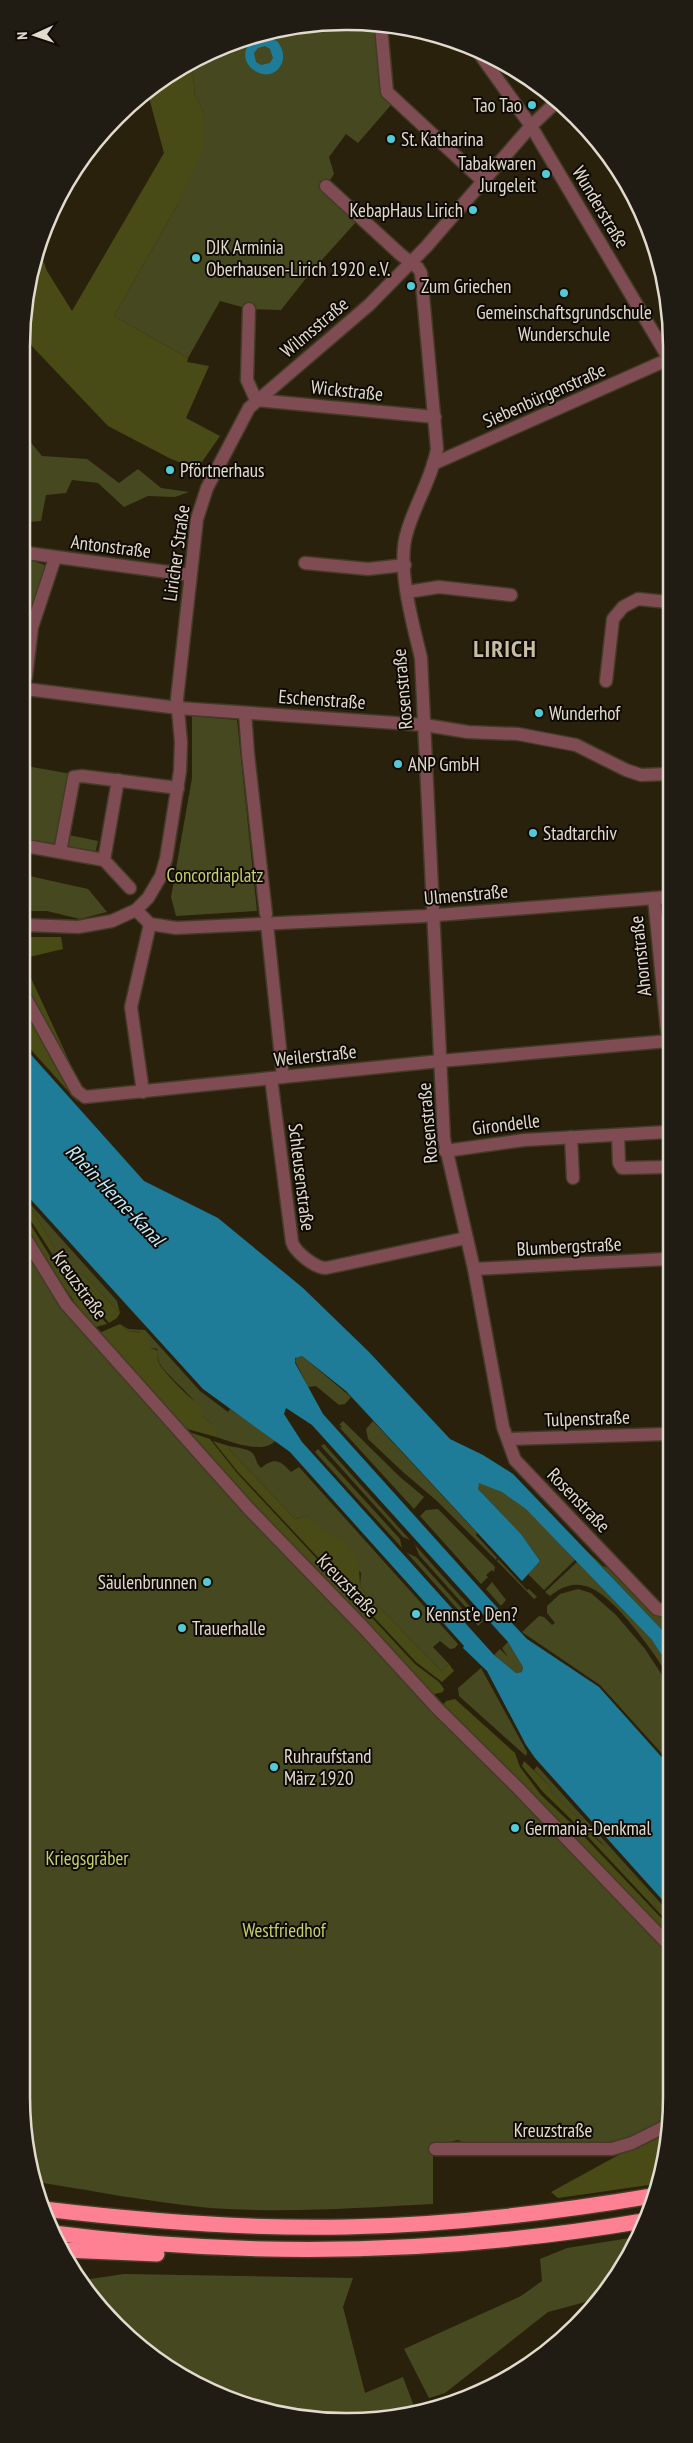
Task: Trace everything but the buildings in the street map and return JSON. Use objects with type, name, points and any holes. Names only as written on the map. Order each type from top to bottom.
[{"type":"highway","points":[[51,2208],[172,2222],[346,2227],[492,2218],[646,2197]]},
{"type":"highway","points":[[62,2234],[212,2247],[346,2249],[494,2240],[637,2222]]},
{"type":"highway","points":[[70,2250],[191,2255],[212,2247]]},
{"type":"street","points":[[381,32],[387,92],[484,182]]},
{"type":"street","name":"Wunderstraße","points":[[485,63],[531,126],[663,349]]},
{"type":"street","name":"Wilmsstraße","points":[[256,400],[361,313],[426,246],[484,182],[531,126],[551,106]]},
{"type":"street","name":"Rosenstraße","points":[[326,186],[421,273],[437,449],[434,464],[406,533],[405,565],[407,592],[421,658],[446,1151],[474,1270],[503,1427],[516,1460],[657,1609],[663,1610]]},
{"type":"street","points":[[249,308],[248,380],[256,400]]},
{"type":"street","name":"Siebenbürgenstraße","points":[[434,464],[663,362]]},
{"type":"street","name":"Wickstraße","points":[[256,400],[435,417]]},
{"type":"street","name":"Liricher Straße","points":[[136,910],[148,898],[164,868],[178,788],[181,742],[178,688],[197,519],[202,501],[244,416],[256,400]]},
{"type":"street","name":"Antonstraße","points":[[30,554],[190,575]]},
{"type":"street","points":[[30,644],[32,627],[55,558]]},
{"type":"street","points":[[306,563],[368,569],[405,565]]},
{"type":"street","points":[[407,592],[439,587],[511,596]]},
{"type":"street","points":[[606,681],[613,619],[623,607],[638,599],[663,602]]},
{"type":"street","name":"Eschenstraße","points":[[30,690],[178,708],[425,725],[468,732],[518,734],[564,741],[646,776],[663,774]]},
{"type":"street","points":[[245,713],[267,919],[277,1077]]},
{"type":"street","points":[[60,852],[74,777],[82,776],[178,788]]},
{"type":"street","points":[[104,860],[118,780]]},
{"type":"street","points":[[30,847],[104,860],[130,888]]},
{"type":"street","name":"Ulmenstraße","points":[[150,924],[176,928],[267,919],[433,915],[663,897]]},
{"type":"street","name":"Ahornstraße","points":[[654,898],[663,990]]},
{"type":"street","points":[[30,926],[89,926],[112,921],[136,910],[150,924],[131,1007],[143,1092]]},
{"type":"street","name":"Weilerstraße","points":[[30,1005],[79,1094],[89,1097],[440,1061],[663,1041]]},
{"type":"street","name":"Schleusenstraße","points":[[277,1077],[294,1248],[322,1268],[466,1238]]},
{"type":"street","name":"Girondelle","points":[[446,1151],[524,1140],[663,1132]]},
{"type":"street","points":[[618,1134],[619,1163],[622,1168],[663,1167]]},
{"type":"street","points":[[571,1137],[573,1178]]},
{"type":"street","name":"Kreuzstraße","points":[[30,1246],[66,1304],[249,1509],[363,1627],[436,1707],[525,1795],[663,1939]]},
{"type":"street","name":"Blumbergstraße","points":[[474,1270],[663,1259]]},
{"type":"street","name":"Tulpenstraße","points":[[508,1439],[663,1434]]},
{"type":"street","name":"Kreuzstraße","points":[[436,2149],[612,2149],[632,2143],[661,2129]]},
{"type":"green space","points":[[326,31],[367,31],[377,32],[382,93],[391,105],[358,143],[346,134],[329,157],[334,174],[326,186],[327,196],[356,222],[311,272],[281,310],[249,309],[220,301],[188,358],[114,316],[178,204],[204,113],[195,95],[192,70],[225,54],[285,36]]},
{"type":"green space","points":[[192,70],[195,95],[204,113],[203,148],[178,204],[114,316],[188,358],[187,362],[209,366],[186,418],[220,436],[197,469],[171,459],[108,426],[30,344],[33,305],[43,259],[47,271],[72,311],[164,153],[149,99]]},
{"type":"green space","points":[[30,442],[42,456],[87,459],[119,483],[138,469],[161,488],[189,492],[175,497],[148,496],[124,507],[98,483],[72,480],[66,493],[46,495],[41,521],[30,522]]},
{"type":"green space","points":[[30,560],[45,565],[30,619]]},
{"type":"green space","name":"Concordiaplatz","points":[[192,716],[237,720],[257,911],[176,916],[171,897],[192,778]]},
{"type":"green space","points":[[30,767],[72,774],[64,834],[98,841],[95,855],[30,842]]},
{"type":"green space","points":[[30,876],[88,889],[107,912],[80,919],[47,911],[30,911]]},
{"type":"green space","points":[[30,937],[61,937],[63,949],[30,957]]},
{"type":"green space","points":[[30,976],[82,1089],[77,1101],[30,1049]]},
{"type":"green space","points":[[30,1204],[117,1301],[120,1313],[84,1275],[73,1272],[70,1274],[53,1255],[55,1248],[30,1208]]},
{"type":"green space","points":[[30,1208],[55,1248],[53,1255],[30,1219]]},
{"type":"green space","points":[[30,1224],[53,1261],[107,1324],[96,1327],[91,1326],[30,1238]]},
{"type":"green space","name":"Westfriedhof","points":[[30,1253],[44,1279],[536,1809],[538,1818],[543,1825],[558,1833],[663,1943],[661,2123],[623,2143],[469,2145],[458,2140],[433,2146],[433,2204],[316,2210],[258,2210],[200,2207],[42,2183],[36,2158],[31,2117]]},
{"type":"green space","points":[[73,1272],[84,1275],[120,1313],[117,1318],[109,1323],[70,1274]]},
{"type":"green space","points":[[120,1324],[128,1329],[145,1330],[200,1391],[228,1412],[230,1409],[276,1440],[264,1447],[256,1447],[216,1437],[218,1434],[211,1423],[202,1416],[197,1405],[160,1364],[157,1349],[151,1348],[140,1332],[127,1331]]},
{"type":"green space","points":[[120,1324],[127,1331],[144,1333],[151,1348],[158,1351],[158,1360],[161,1367],[187,1395],[204,1408],[202,1416],[216,1427],[218,1434],[216,1437],[180,1427],[99,1333]]},
{"type":"green space","points":[[302,1356],[351,1397],[345,1404],[339,1405],[316,1386],[308,1387],[295,1361],[296,1357]]},
{"type":"green space","points":[[343,1421],[400,1477],[424,1497],[414,1509],[340,1428],[342,1426],[339,1425]]},
{"type":"green space","points":[[373,1421],[477,1533],[476,1535],[497,1558],[496,1560],[437,1501],[368,1439],[366,1429]]},
{"type":"green space","points":[[189,1432],[210,1439],[237,1473],[415,1664],[439,1682],[444,1689],[443,1692],[430,1695],[188,1438]]},
{"type":"green space","points":[[213,1441],[229,1446],[228,1448],[295,1519],[306,1516],[351,1549],[359,1570],[360,1587],[441,1671],[449,1664],[454,1671],[442,1682],[416,1662],[238,1472]]},
{"type":"green space","points":[[324,1444],[410,1540],[403,1537],[321,1446]]},
{"type":"green space","points":[[229,1446],[251,1452],[261,1468],[273,1461],[284,1465],[291,1472],[299,1467],[458,1644],[455,1648],[450,1649],[440,1641],[433,1647],[449,1664],[441,1671],[360,1587],[361,1573],[306,1516],[295,1519],[228,1448]]},
{"type":"green space","points":[[318,1449],[400,1539],[402,1548],[315,1452]]},
{"type":"green space","points":[[481,1482],[508,1495],[521,1504],[575,1560],[544,1590],[528,1574],[540,1561],[521,1534],[478,1489],[477,1484]]},
{"type":"green space","points":[[438,1509],[495,1567],[494,1572],[492,1570],[486,1575],[488,1577],[481,1584],[420,1516],[426,1510]]},
{"type":"green space","points":[[415,1545],[483,1621],[478,1626],[469,1611],[419,1555]]},
{"type":"green space","points":[[587,1551],[603,1566],[615,1570],[663,1619],[663,1631]]},
{"type":"green space","points":[[407,1553],[416,1557],[466,1613],[470,1623]]},
{"type":"green space","points":[[498,1559],[527,1590],[529,1589],[537,1597],[534,1599],[497,1561]]},
{"type":"green space","points":[[577,1562],[652,1640],[663,1657],[663,1668],[630,1623],[607,1598],[595,1590],[580,1585],[570,1585],[550,1596],[545,1592]]},
{"type":"green space","points":[[492,1582],[506,1600],[501,1606],[486,1589]]},
{"type":"green space","points":[[578,1589],[591,1593],[616,1615],[645,1649],[663,1676],[663,1755],[600,1685],[522,1632],[539,1616],[544,1617],[552,1625],[555,1623],[547,1613],[547,1606],[560,1594]]},
{"type":"green space","points":[[508,1642],[523,1667],[522,1672],[516,1673],[494,1655],[500,1649],[508,1657],[502,1648]]},
{"type":"green space","points":[[481,1668],[527,1752],[526,1756],[459,1696],[458,1688]]},
{"type":"green space","points":[[455,1699],[515,1753],[520,1767],[541,1795],[576,1828],[663,1920],[663,1935],[443,1705],[446,1701]]},
{"type":"green space","points":[[524,1761],[549,1785],[552,1793],[580,1820],[584,1828],[611,1852],[626,1872],[638,1879],[652,1897],[655,1906],[663,1912],[663,1917],[578,1826],[543,1792],[522,1766]]},
{"type":"green space","points":[[537,1766],[663,1906],[663,1912],[655,1906],[638,1879],[626,1872],[601,1842],[584,1828],[580,1820],[552,1793],[549,1785],[534,1770]]},
{"type":"green space","points":[[661,2132],[657,2158],[650,2185],[558,2198],[551,2192]]},
{"type":"green space","points":[[629,2238],[610,2272],[587,2302],[548,2312],[445,2393],[429,2398],[404,2349],[521,2296],[542,2281],[540,2259],[567,2248]]},
{"type":"green space","points":[[124,2274],[353,2278],[343,2307],[365,2393],[403,2377],[414,2406],[367,2412],[326,2412],[285,2407],[225,2389],[188,2371],[154,2348],[123,2320],[88,2279]]},
{"type":"water","points":[[272,39],[277,41],[282,48],[282,63],[275,71],[267,74],[258,73],[246,61],[245,52],[249,46]],"holes":[[[265,46],[270,49],[273,58],[270,63],[261,65],[256,62],[254,53],[258,48]]]},
{"type":"water","name":"Rhein-Herne-Kanal","points":[[30,1054],[144,1181],[218,1218],[303,1288],[369,1352],[450,1439],[483,1455],[513,1474],[663,1631],[663,1657],[652,1640],[526,1509],[502,1492],[479,1483],[478,1489],[521,1534],[540,1561],[522,1581],[346,1391],[302,1356],[295,1358],[295,1363],[323,1414],[503,1614],[512,1620],[511,1622],[527,1639],[599,1687],[663,1759],[663,1901],[535,1758],[526,1745],[487,1671],[463,1648],[464,1646],[290,1452],[203,1389],[30,1199]],"holes":[[[286,1408],[312,1425],[508,1642],[523,1667],[522,1672],[516,1673],[494,1655],[302,1442],[284,1414]]]},
{"type":"place","name":"Tao Tao","points":[[532,105]]},
{"type":"place","name":"St. Katharina","points":[[391,139]]},
{"type":"place","name":"Tabakwaren Jurgeleit","points":[[546,174]]},
{"type":"place","name":"KebapHaus Lirich","points":[[473,210]]},
{"type":"place","name":"DJK Arminia Oberhausen-Lirich 1920 e.V.","points":[[196,258]]},
{"type":"place","name":"Zum Griechen","points":[[411,286]]},
{"type":"place","name":"Gemeinschaftsgrundschule Wunderschule","points":[[564,293]]},
{"type":"place","name":"Pförtnerhaus","points":[[170,470]]},
{"type":"place","name":"Wunderhof","points":[[539,713]]},
{"type":"place","name":"ANP GmbH","points":[[398,764]]},
{"type":"place","name":"Stadtarchiv","points":[[533,833]]},
{"type":"place","name":"Säulenbrunnen","points":[[207,1582]]},
{"type":"place","name":"Kennst'e Den?","points":[[416,1614]]},
{"type":"place","name":"Trauerhalle","points":[[182,1628]]},
{"type":"place","name":"Ruhraufstand März 1920","points":[[274,1767]]},
{"type":"place","name":"Germania-Denkmal","points":[[515,1828]]},
{"type":"district","name":"LIRICH","points":[[505,649]]},
{"type":"park label","name":"Kriegsgräber","points":[[87,1858]]}]
